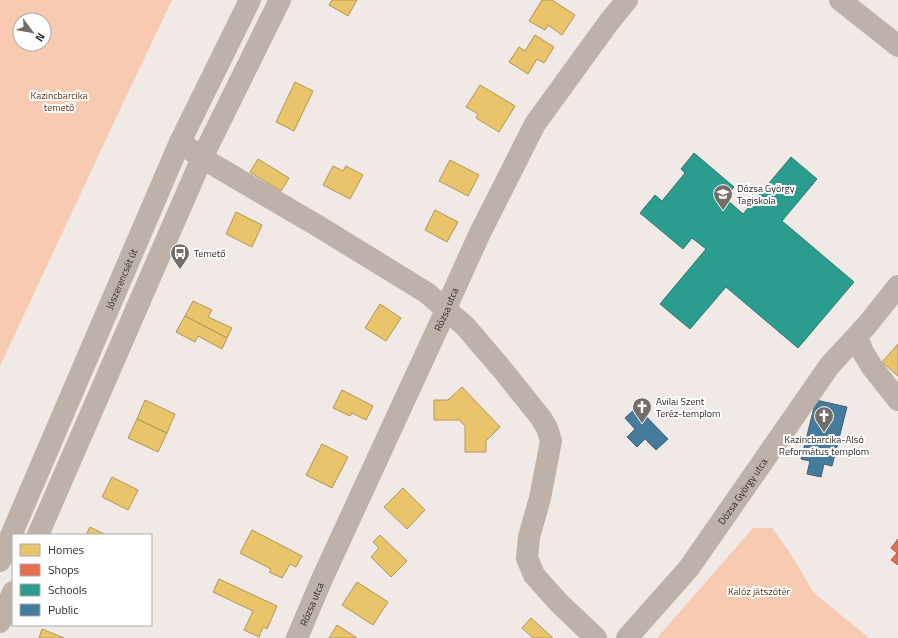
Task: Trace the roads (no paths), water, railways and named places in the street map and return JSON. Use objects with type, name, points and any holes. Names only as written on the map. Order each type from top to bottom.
[{"type":"street","name":"Jószerencsét út","points":[[0,561],[180,142],[250,0]]},
{"type":"street","points":[[38,534],[202,158],[280,0]]},
{"type":"street","name":"Rózsa utca","points":[[297,638],[322,579],[480,233],[535,124],[608,22],[627,0]]},
{"type":"street","points":[[840,0],[898,46]]},
{"type":"street","points":[[180,142],[202,158],[318,226],[427,293],[465,326],[541,418],[547,428],[551,441],[540,498],[529,537],[527,558],[534,575],[559,603],[596,638]]},
{"type":"street","name":"Dózsa György utca","points":[[627,638],[689,568],[830,365],[857,337],[898,286]]},
{"type":"street","points":[[857,337],[863,352],[872,367],[898,400]]},
{"type":"street","points":[[0,622],[12,594]]},
{"type":"place","name":"Dózsa György Tagiskola","points":[[723,211]]},
{"type":"place","name":"Temető","points":[[180,270]]},
{"type":"place","name":"Avilai Szent Teréz-templom","points":[[642,424]]},
{"type":"place","name":"Kazincbarcika-Alsó Református templom","points":[[824,433]]},
{"type":"park label","name":"Kazincbarcika temető","points":[[59,100]]},
{"type":"park label","name":"Kalóz játszótér","points":[[759,591]]}]
